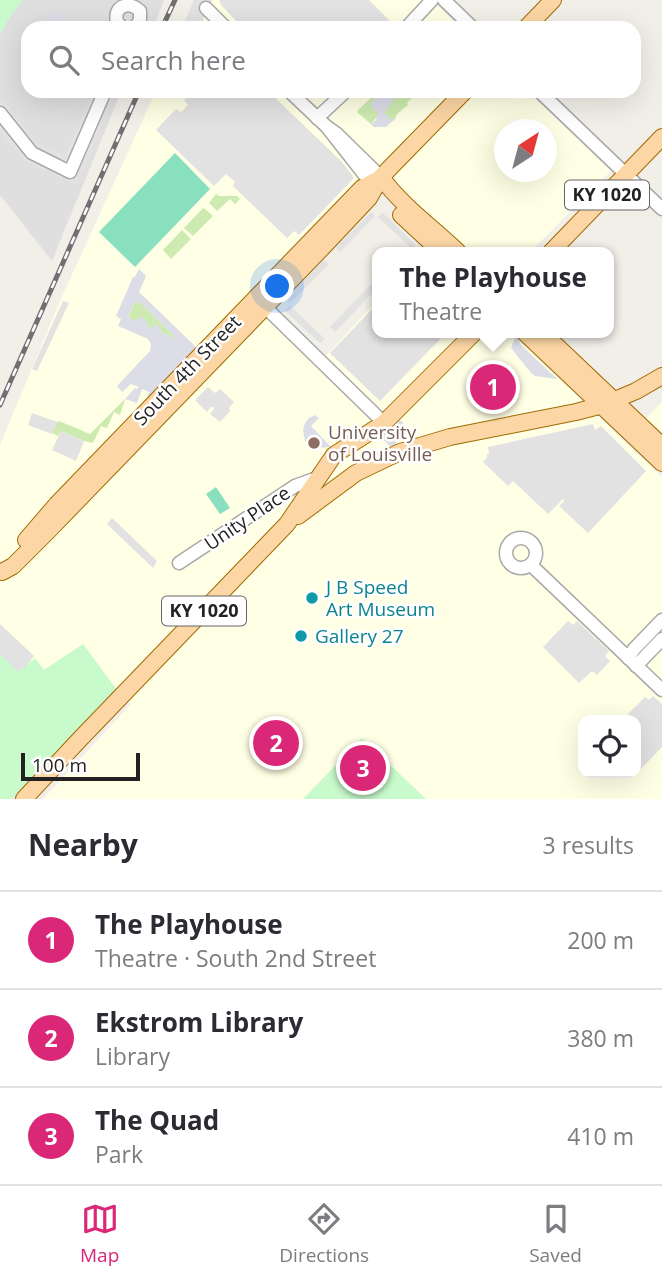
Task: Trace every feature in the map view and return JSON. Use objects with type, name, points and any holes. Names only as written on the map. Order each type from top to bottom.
[{"type":"main road","points":[[531,21],[546,2]]},
{"type":"main road","name":"South 4th Street","points":[[1,573],[13,566],[51,528],[260,303],[365,203],[375,183],[459,98]]},
{"type":"main road","name":"KY 1020","points":[[556,247],[662,137]]},
{"type":"main road","points":[[375,183],[436,247]]},
{"type":"main road","points":[[375,183],[387,186],[452,247]]},
{"type":"main road","name":"KY 1020","points":[[24,799],[287,524],[327,463],[338,452],[384,423],[469,338]]},
{"type":"main road","points":[[531,338],[662,446]]},
{"type":"main road","points":[[548,338],[662,463]]},
{"type":"main road","name":"KY 1020","points":[[287,524],[342,482],[400,452],[429,442],[608,403],[662,376]]},
{"type":"main road","points":[[338,452],[334,470],[342,482]]},
{"type":"street","points":[[412,21],[432,0]]},
{"type":"street","points":[[444,0],[466,21]]},
{"type":"street","points":[[114,4],[138,4]]},
{"type":"street","points":[[206,8],[219,21]]},
{"type":"street","points":[[0,113],[32,153],[71,172],[102,98]]},
{"type":"street","points":[[296,98],[337,134],[375,183]]},
{"type":"street","points":[[322,123],[341,98]]},
{"type":"street","points":[[546,98],[662,209]]},
{"type":"street","points":[[260,303],[384,423]]},
{"type":"street","name":"Unity Place","points":[[179,563],[295,486],[317,478]]},
{"type":"street","points":[[531,565],[662,690]]},
{"type":"street","points":[[632,662],[634,649],[662,620]]},
{"type":"street","points":[[632,662],[662,639]]},
{"type":"shaded area","points":[[0,0],[164,0],[156,21],[21,21],[21,98],[118,98],[52,261],[0,195]]},
{"type":"shaded area","points":[[194,0],[212,0],[204,21],[185,21]]},
{"type":"shaded area","points":[[197,0],[432,0],[454,21],[188,21]]},
{"type":"shaded area","points":[[219,0],[369,0],[390,21],[236,21]]},
{"type":"shaded area","points":[[52,12],[61,14],[60,17],[67,21],[48,21],[47,14],[52,15]]},
{"type":"shaded area","points":[[0,96],[38,144],[65,156],[90,98],[102,98],[93,118],[103,123],[77,185],[24,161],[0,132]]},
{"type":"shaded area","name":"University of Louisville","points":[[153,98],[534,98],[556,119],[494,119],[494,182],[557,182],[557,120],[611,171],[535,247],[463,247],[374,163],[248,292],[319,363],[372,306],[372,338],[516,338],[662,477],[662,799],[43,799],[131,704],[117,690],[28,666],[0,639],[0,445],[60,301]]},
{"type":"shaded area","points":[[275,98],[341,161],[353,179],[299,235],[294,231],[287,238],[233,186],[235,182],[226,174],[214,186],[156,130],[176,109],[181,112],[188,105],[184,100]]},
{"type":"shaded area","points":[[376,98],[395,98],[384,113],[389,119],[395,119],[386,127],[374,127],[371,124],[379,113],[372,108],[371,103]]},
{"type":"shaded area","points":[[371,212],[375,216],[340,252],[336,247]]},
{"type":"shaded area","points":[[382,212],[416,245],[410,247],[378,217]]},
{"type":"shaded area","points":[[324,260],[329,264],[290,303],[286,299]]},
{"type":"shaded area","points":[[139,269],[146,276],[139,292],[196,350],[149,400],[149,392],[142,389],[137,403],[125,399],[139,387],[131,384],[122,392],[117,386],[150,351],[151,344],[148,339],[118,326],[121,319],[116,316]],"holes":[[[141,303],[177,339],[161,332],[156,323],[152,328],[147,326],[148,323],[141,316],[136,321],[128,317],[133,305]]]},
{"type":"shaded area","points":[[372,283],[372,293],[335,332],[330,327]]},
{"type":"shaded area","points":[[63,301],[69,303],[37,371],[32,369]]},
{"type":"shaded area","points":[[290,306],[325,339],[320,343],[285,311]]},
{"type":"shaded area","points":[[372,309],[372,338],[441,338],[380,401],[330,353]]},
{"type":"shaded area","points":[[515,338],[518,338],[521,345],[557,379],[535,376],[511,348]]},
{"type":"shaded area","points":[[208,387],[215,393],[220,389],[234,402],[220,422],[210,414],[214,407],[207,412],[195,400]]},
{"type":"shaded area","points":[[662,402],[662,433],[646,418]]},
{"type":"shaded area","points":[[32,413],[57,422],[52,434],[28,425]]},
{"type":"shaded area","points":[[315,415],[319,418],[311,426],[331,447],[315,448],[305,441],[305,423]]},
{"type":"shaded area","points":[[399,419],[418,438],[412,440],[409,437],[395,441],[398,445],[391,447],[379,436],[398,427],[394,423]]},
{"type":"shaded area","points":[[593,424],[595,430],[601,426],[646,471],[588,533],[559,506],[563,499],[548,514],[513,481],[508,486],[483,462],[489,453],[488,447]]},
{"type":"shaded area","points":[[61,431],[84,441],[76,461],[52,450]]},
{"type":"shaded area","points":[[112,518],[157,561],[153,568],[107,524]]},
{"type":"shaded area","points":[[568,621],[573,625],[577,621],[609,651],[605,656],[610,661],[597,675],[592,671],[579,683],[543,647]]},
{"type":"shaded area","points":[[0,624],[34,656],[24,669],[18,672],[0,654]]},
{"type":"shaded area","points":[[653,696],[662,704],[662,747],[641,769],[641,715],[627,715],[645,697],[649,700]]},
{"type":"green space","points":[[0,0],[23,0],[0,35]]},
{"type":"green space","points":[[371,98],[412,98],[395,119],[389,119],[380,113],[371,124],[358,110]]},
{"type":"green space","points":[[175,153],[210,189],[135,267],[99,232]]},
{"type":"green space","points":[[216,194],[237,196],[240,199],[235,204],[230,199],[217,211],[209,203]]},
{"type":"green space","points":[[203,208],[213,216],[193,236],[184,228]]},
{"type":"green space","points":[[182,230],[191,239],[171,259],[163,250]]},
{"type":"green space","points":[[137,302],[141,303],[177,339],[128,318]]},
{"type":"green space","points":[[125,399],[120,415],[114,412],[107,428],[101,426],[93,443],[61,431],[58,436],[52,433],[59,421],[90,434]]},
{"type":"green space","points":[[216,487],[230,508],[220,514],[206,494]]},
{"type":"green space","points":[[0,639],[27,665],[35,658],[44,670],[83,644],[117,690],[12,799],[0,799]]},
{"type":"green space","points":[[362,738],[426,799],[303,799]]},
{"type":"railway","points":[[165,21],[175,0]]},
{"type":"railway","points":[[0,405],[136,98]]},
{"type":"place","name":"The Playhouse","points":[[493,387]]},
{"type":"place","name":"University of Louisville","points":[[314,443]]},
{"type":"place","name":"J B Speed Art Museum","points":[[312,598]]},
{"type":"place","name":"Gallery 27","points":[[301,636]]},
{"type":"place","name":"Ekstrom Library","points":[[276,743]]},
{"type":"place","name":"The Quad","points":[[363,768]]}]
